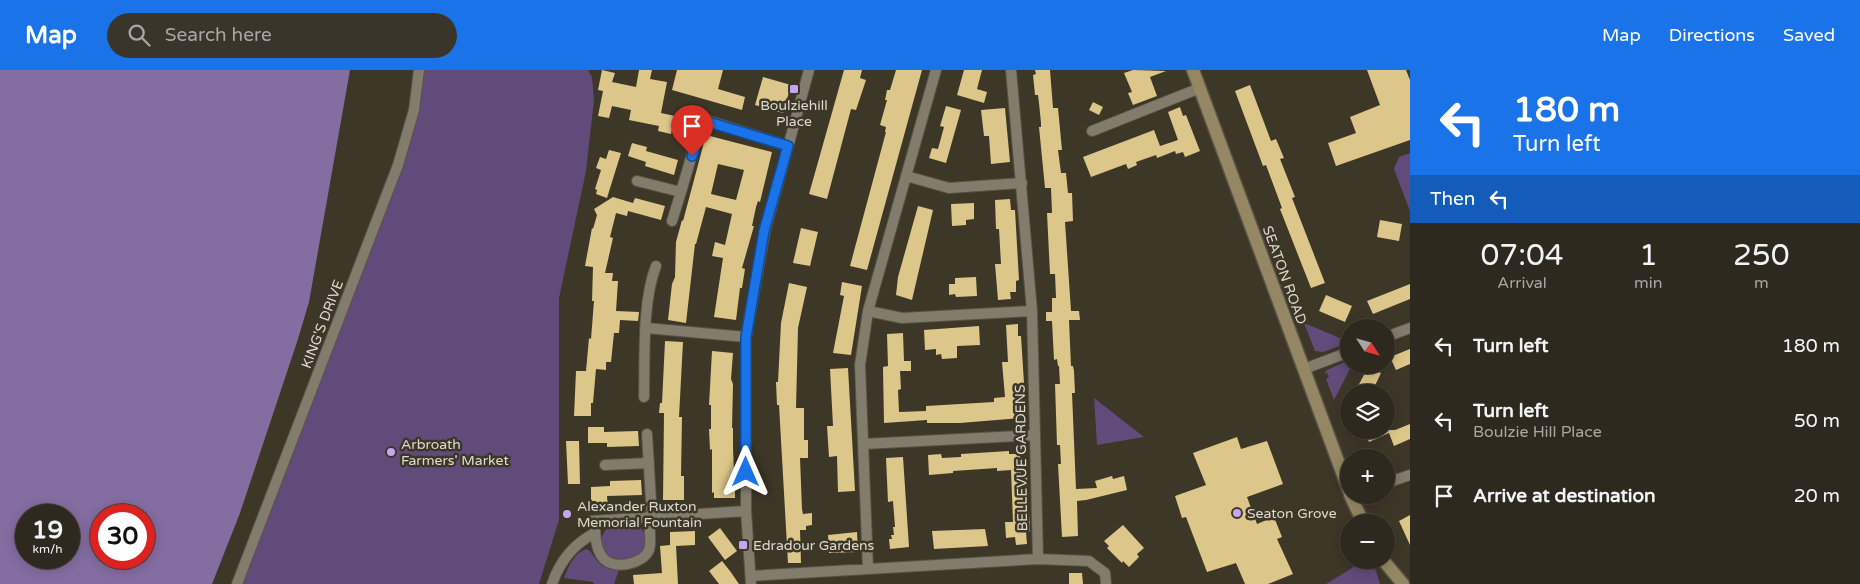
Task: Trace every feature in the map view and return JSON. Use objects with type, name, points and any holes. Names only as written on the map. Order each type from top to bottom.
[{"type":"street","name":"KING'S DRIVE","points":[[237,584],[398,165],[414,110],[419,70]]},
{"type":"street","points":[[808,70],[764,231],[746,337],[746,511],[751,580],[868,569],[1038,559],[1089,561],[1105,573],[1106,584]]},
{"type":"street","points":[[868,569],[860,365],[868,311],[936,70]]},
{"type":"street","name":"BELLEVUE GARDENS","points":[[1011,70],[1032,310],[1038,559]]},
{"type":"street","name":"SEATON ROAD","points":[[1193,70],[1340,465]]},
{"type":"street","points":[[1092,130],[1200,88]]},
{"type":"street","points":[[687,114],[788,146]]},
{"type":"street","points":[[672,221],[702,120]]},
{"type":"street","points":[[906,176],[949,188],[1022,183]]},
{"type":"street","points":[[637,181],[681,192]]},
{"type":"street","points":[[644,397],[646,328],[651,278],[656,266]]},
{"type":"street","points":[[868,311],[902,318],[1032,310]]},
{"type":"street","points":[[646,328],[746,337]]},
{"type":"street","points":[[1395,334],[1410,328]]},
{"type":"street","points":[[1304,369],[1340,355]]},
{"type":"street","points":[[647,434],[651,518],[648,552],[637,562],[609,563],[603,558],[598,549],[593,521],[651,518],[746,511]]},
{"type":"street","points":[[863,444],[1035,435]]},
{"type":"street","points":[[605,465],[649,463]]},
{"type":"street","points":[[1395,481],[1410,475]]},
{"type":"street","points":[[552,584],[564,558],[575,547],[595,533]]},
{"type":"street","points":[[1391,569],[1403,584]]},
{"type":"shaded area","points":[[0,70],[350,70],[309,302],[240,513],[212,584],[0,584]]},
{"type":"shaded area","points":[[418,70],[588,70],[592,77],[594,100],[586,171],[559,298],[559,520],[539,584],[237,584],[414,110]]},
{"type":"shaded area","points":[[1410,153],[1410,211],[1394,169],[1399,157]]},
{"type":"shaded area","points":[[1304,323],[1340,338],[1340,346],[1323,352],[1315,351]]},
{"type":"shaded area","points":[[1340,364],[1340,374],[1347,374],[1342,384],[1340,384],[1340,388],[1334,400],[1326,379],[1329,377],[1327,373],[1324,374],[1327,370]]},
{"type":"shaded area","points":[[1094,398],[1144,437],[1097,445]]},
{"type":"shaded area","points":[[639,527],[645,534],[646,544],[642,552],[635,557],[616,558],[607,555],[602,549],[601,540],[607,528]]},
{"type":"shaded area","points":[[586,549],[602,565],[619,570],[614,584],[594,584],[593,582],[564,578],[575,557]]},
{"type":"shaded area","points":[[1350,569],[1374,569],[1380,584],[1326,584]]},
{"type":"building","points":[[602,70],[615,73],[612,82],[636,87],[639,70],[652,70],[650,79],[667,82],[661,113],[675,116],[671,134],[658,131],[659,126],[629,120],[631,110],[612,106],[609,118],[598,116],[603,91],[598,90]]},
{"type":"building","points":[[677,70],[723,70],[718,89],[745,97],[742,110],[672,90]]},
{"type":"building","points":[[844,70],[862,70],[860,78],[866,80],[856,110],[851,109],[827,199],[809,194]]},
{"type":"building","points":[[896,70],[922,70],[867,270],[850,266],[886,132],[886,127],[880,125],[887,100],[885,100],[887,90],[890,90]]},
{"type":"building","points":[[964,70],[982,70],[977,89],[987,92],[984,103],[957,95]]},
{"type":"building","points":[[1035,70],[1050,70],[1053,108],[1058,108],[1062,150],[1058,150],[1061,173],[1066,173],[1068,193],[1072,193],[1073,221],[1065,222],[1071,311],[1079,311],[1080,320],[1069,320],[1071,366],[1073,366],[1074,371],[1075,393],[1072,393],[1076,489],[1097,488],[1095,481],[1112,476],[1113,479],[1124,476],[1127,490],[1077,501],[1078,536],[1062,537],[1058,464],[1061,464],[1060,445],[1057,445],[1055,384],[1060,384],[1059,366],[1057,359],[1054,360],[1052,321],[1046,321],[1046,312],[1052,312],[1052,298],[1056,298],[1055,274],[1050,274],[1047,213],[1052,213],[1051,188],[1045,188],[1039,127],[1041,127],[1041,123],[1039,103],[1038,95],[1035,95],[1033,75],[1036,74]]},
{"type":"building","points":[[1133,70],[1166,71],[1150,77],[1157,96],[1133,105],[1128,93],[1132,92],[1124,73]]},
{"type":"building","points":[[1367,70],[1406,70],[1410,80],[1410,140],[1336,166],[1328,143],[1356,133],[1350,117],[1380,105]]},
{"type":"building","points":[[763,77],[791,85],[783,113],[755,105]]},
{"type":"building","points":[[1250,85],[1271,141],[1276,139],[1284,158],[1280,159],[1295,197],[1292,198],[1325,283],[1311,288],[1280,209],[1282,208],[1266,165],[1263,166],[1235,91]]},
{"type":"building","points":[[1093,102],[1103,107],[1099,115],[1089,110]]},
{"type":"building","points":[[946,106],[961,110],[946,163],[929,158],[932,148],[938,149],[944,127],[940,126]]},
{"type":"building","points":[[1180,107],[1183,116],[1186,115],[1200,151],[1185,157],[1183,152],[1176,154],[1175,151],[1157,158],[1156,155],[1136,162],[1137,165],[1128,169],[1126,164],[1091,177],[1083,157],[1154,130],[1160,146],[1178,140],[1168,112]]},
{"type":"building","points":[[1005,108],[1010,162],[991,164],[989,136],[984,136],[981,110]]},
{"type":"building","points":[[706,135],[772,152],[760,202],[758,201],[756,207],[752,226],[754,226],[742,268],[745,269],[742,288],[740,288],[736,320],[714,317],[723,258],[712,256],[715,242],[725,245],[732,214],[706,207],[695,244],[686,323],[668,320],[672,284],[675,277],[676,242]],"holes":[[[718,164],[744,170],[736,200],[711,194]]]},
{"type":"building","points":[[632,143],[647,147],[646,151],[678,160],[674,175],[645,166],[646,162],[628,156]]},
{"type":"building","points":[[609,150],[621,153],[607,198],[596,194],[597,190],[595,189],[601,170],[596,168],[600,157],[606,159]]},
{"type":"building","points":[[613,197],[633,203],[635,198],[665,206],[661,220],[628,211],[627,216],[616,213],[610,237],[613,238],[605,273],[613,273],[612,281],[618,281],[616,311],[639,312],[638,321],[620,320],[619,333],[614,333],[611,362],[606,362],[606,370],[596,369],[591,416],[574,416],[576,371],[586,371],[589,338],[591,339],[594,301],[592,301],[593,267],[585,266],[592,228],[597,215],[594,209]]},
{"type":"building","points":[[1010,199],[1011,210],[1015,210],[1019,280],[1016,281],[1016,292],[1010,292],[1011,299],[998,300],[995,264],[1001,264],[999,229],[996,229],[995,200]]},
{"type":"building","points":[[974,203],[974,219],[966,220],[966,225],[952,226],[951,204]]},
{"type":"building","points":[[918,206],[933,210],[912,300],[896,295],[898,277]]},
{"type":"building","points":[[1380,220],[1402,224],[1399,241],[1377,237]]},
{"type":"building","points":[[801,228],[818,232],[810,266],[793,263]]},
{"type":"building","points":[[976,277],[977,296],[956,297],[955,294],[949,295],[949,284],[955,284],[955,278]]},
{"type":"building","points":[[842,282],[862,286],[851,355],[833,353],[844,296],[840,295]]},
{"type":"building","points":[[789,283],[807,287],[798,328],[796,408],[804,408],[804,440],[808,440],[808,458],[800,458],[802,509],[803,514],[812,513],[812,525],[806,526],[806,530],[800,530],[801,563],[788,563],[776,382],[778,382],[781,323]]},
{"type":"building","points":[[1410,284],[1410,299],[1373,314],[1367,301]]},
{"type":"building","points":[[1326,295],[1352,306],[1346,319],[1340,320],[1319,311]]},
{"type":"building","points":[[1018,324],[1018,336],[1021,336],[1024,383],[1024,407],[1021,407],[1021,418],[960,423],[927,423],[927,420],[884,423],[883,367],[888,366],[887,334],[903,333],[904,361],[911,361],[911,371],[900,371],[901,389],[898,390],[899,412],[926,411],[926,406],[994,402],[994,398],[1005,397],[1002,362],[1008,362],[1006,325]]},
{"type":"building","points":[[979,326],[980,345],[957,346],[957,358],[942,359],[941,354],[936,355],[936,349],[925,350],[924,330]]},
{"type":"building","points":[[665,341],[683,342],[679,417],[682,417],[681,476],[684,476],[684,500],[663,500],[664,413],[659,413],[660,403],[662,403]]},
{"type":"building","points":[[1410,349],[1410,364],[1396,370],[1395,355]]},
{"type":"building","points":[[712,351],[733,353],[731,379],[733,384],[732,428],[735,498],[714,498],[714,492],[712,493],[712,449],[710,450],[709,429],[711,429],[711,405],[709,405]]},
{"type":"building","points":[[848,368],[855,491],[838,492],[837,456],[829,457],[827,426],[833,426],[830,369]]},
{"type":"building","points":[[1364,374],[1381,374],[1376,384],[1359,384]]},
{"type":"building","points":[[1410,424],[1410,439],[1394,446],[1391,439],[1395,439],[1395,430]]},
{"type":"building","points":[[588,427],[604,427],[604,432],[638,431],[639,446],[607,447],[607,443],[588,443]]},
{"type":"building","name":"Seaton Grove","points":[[1237,437],[1241,449],[1267,441],[1283,484],[1247,497],[1257,524],[1274,517],[1282,537],[1277,539],[1293,574],[1268,584],[1245,584],[1236,563],[1207,572],[1186,517],[1182,518],[1175,496],[1206,485],[1193,453]]},
{"type":"building","points":[[566,441],[579,441],[580,484],[568,484]]},
{"type":"building","points":[[1009,451],[1009,454],[1020,454],[1021,476],[1027,475],[1030,531],[1026,532],[1027,544],[1016,545],[1015,537],[1006,538],[1005,522],[1013,522],[1011,470],[997,471],[997,468],[953,471],[953,473],[929,475],[928,455],[941,454],[942,458],[961,457],[961,454]]},
{"type":"building","points":[[903,457],[909,547],[890,549],[889,539],[892,539],[891,535],[894,535],[893,527],[895,527],[893,501],[888,502],[886,458]]},
{"type":"building","points":[[641,480],[642,495],[607,496],[608,509],[596,509],[596,501],[591,501],[591,487],[610,486],[610,481]]},
{"type":"building","points":[[1410,515],[1410,545],[1399,521]]},
{"type":"building","points":[[1123,525],[1144,548],[1137,554],[1139,557],[1129,567],[1123,561],[1122,563],[1107,548],[1109,546],[1104,541]]},
{"type":"building","points":[[720,528],[737,551],[725,560],[708,537]]},
{"type":"building","points":[[985,529],[988,546],[934,549],[932,531]]},
{"type":"building","points":[[695,531],[695,545],[676,546],[678,584],[634,584],[633,575],[662,573],[660,546],[670,545],[670,532]]},
{"type":"building","points":[[857,532],[858,552],[829,553],[828,535]]},
{"type":"building","points":[[722,561],[739,584],[719,584],[709,571]]},
{"type":"building","points":[[1069,573],[1082,573],[1083,584],[1069,584]]},
{"type":"place","name":"Boulziehill Place","points":[[794,89]]},
{"type":"place","name":"Arbroath Farmers' Market","points":[[391,452]]},
{"type":"place","name":"Seaton Grove","points":[[1237,513]]},
{"type":"place","name":"Alexander Ruxton Memorial Fountain","points":[[567,514]]},
{"type":"place","name":"Edradour Gardens","points":[[743,545]]},
{"type":"route","points":[[692,156],[702,120],[788,146],[764,231],[746,337],[746,472]]}]
